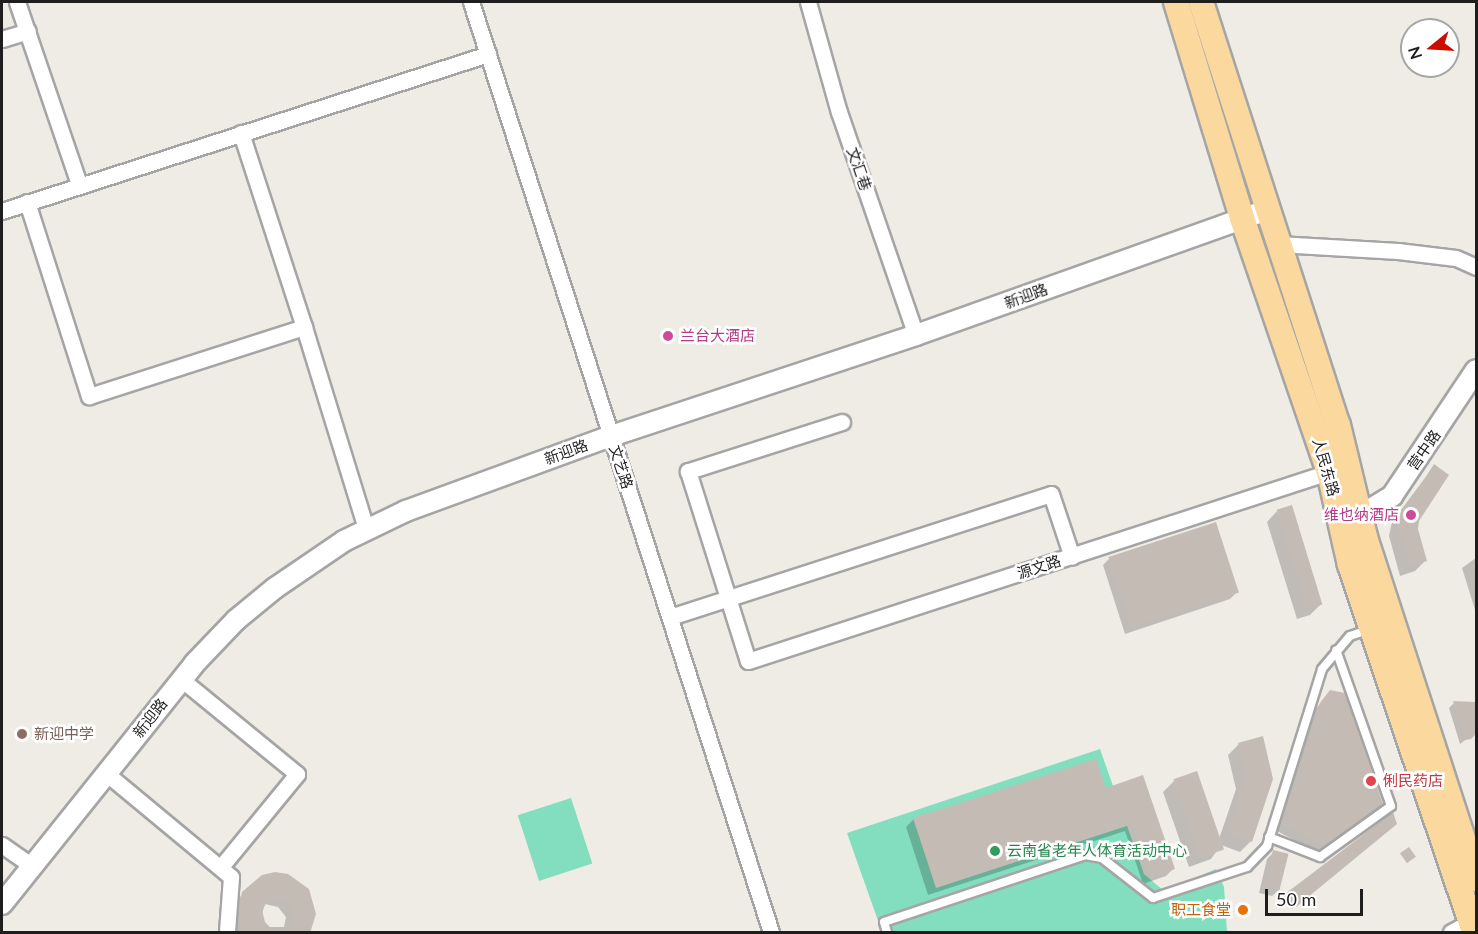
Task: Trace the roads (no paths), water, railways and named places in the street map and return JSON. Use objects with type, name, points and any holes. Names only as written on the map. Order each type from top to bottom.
[{"type":"main road","name":"人民东路","points":[[1176,2],[1242,218],[1329,472],[1350,565],[1465,929]]},
{"type":"main road","name":"人民东路","points":[[1201,2],[1338,426],[1359,516],[1476,879]]},
{"type":"street","points":[[18,2],[79,184]]},
{"type":"street","name":"文艺路","points":[[471,2],[771,933]]},
{"type":"street","name":"文汇巷","points":[[808,2],[839,112],[916,335]]},
{"type":"street","points":[[2,39],[28,31]]},
{"type":"street","points":[[2,211],[79,184],[488,54]]},
{"type":"street","points":[[241,132],[366,529]]},
{"type":"street","points":[[27,202],[89,396],[304,327]]},
{"type":"street","name":"新迎路","points":[[2,904],[182,679],[236,620],[275,588],[366,529],[416,507],[611,436],[916,335],[1268,210]]},
{"type":"street","points":[[1278,244],[1398,251],[1456,258],[1476,267]]},
{"type":"street","name":"营中路","points":[[1359,516],[1392,496],[1476,370]]},
{"type":"street","points":[[728,598],[688,471],[842,422]]},
{"type":"street","name":"源文路","points":[[728,598],[748,661],[1329,472]]},
{"type":"street","points":[[670,617],[1051,494],[1072,557]]},
{"type":"street","points":[[182,679],[297,774],[221,867]]},
{"type":"street","points":[[107,774],[231,877],[227,933]]},
{"type":"street","points":[[2,844],[32,866]]},
{"type":"lane","points":[[887,933],[884,922],[1085,855],[1102,858],[1145,896],[1161,898],[1247,867],[1259,856],[1269,837],[1314,688],[1336,650],[1350,636],[1371,628]]},
{"type":"lane","points":[[1269,837],[1320,857],[1391,806],[1336,650]]},
{"type":"place","name":"兰台大酒店","points":[[668,336]]},
{"type":"place","name":"维也纳酒店","points":[[1411,515]]},
{"type":"place","name":"新迎中学","points":[[22,734]]},
{"type":"place","name":"俐民药店","points":[[1371,781]]},
{"type":"place","name":"云南省老年人体育活动中心","points":[[995,851]]},
{"type":"place","name":"职工食堂","points":[[1243,910]]}]
